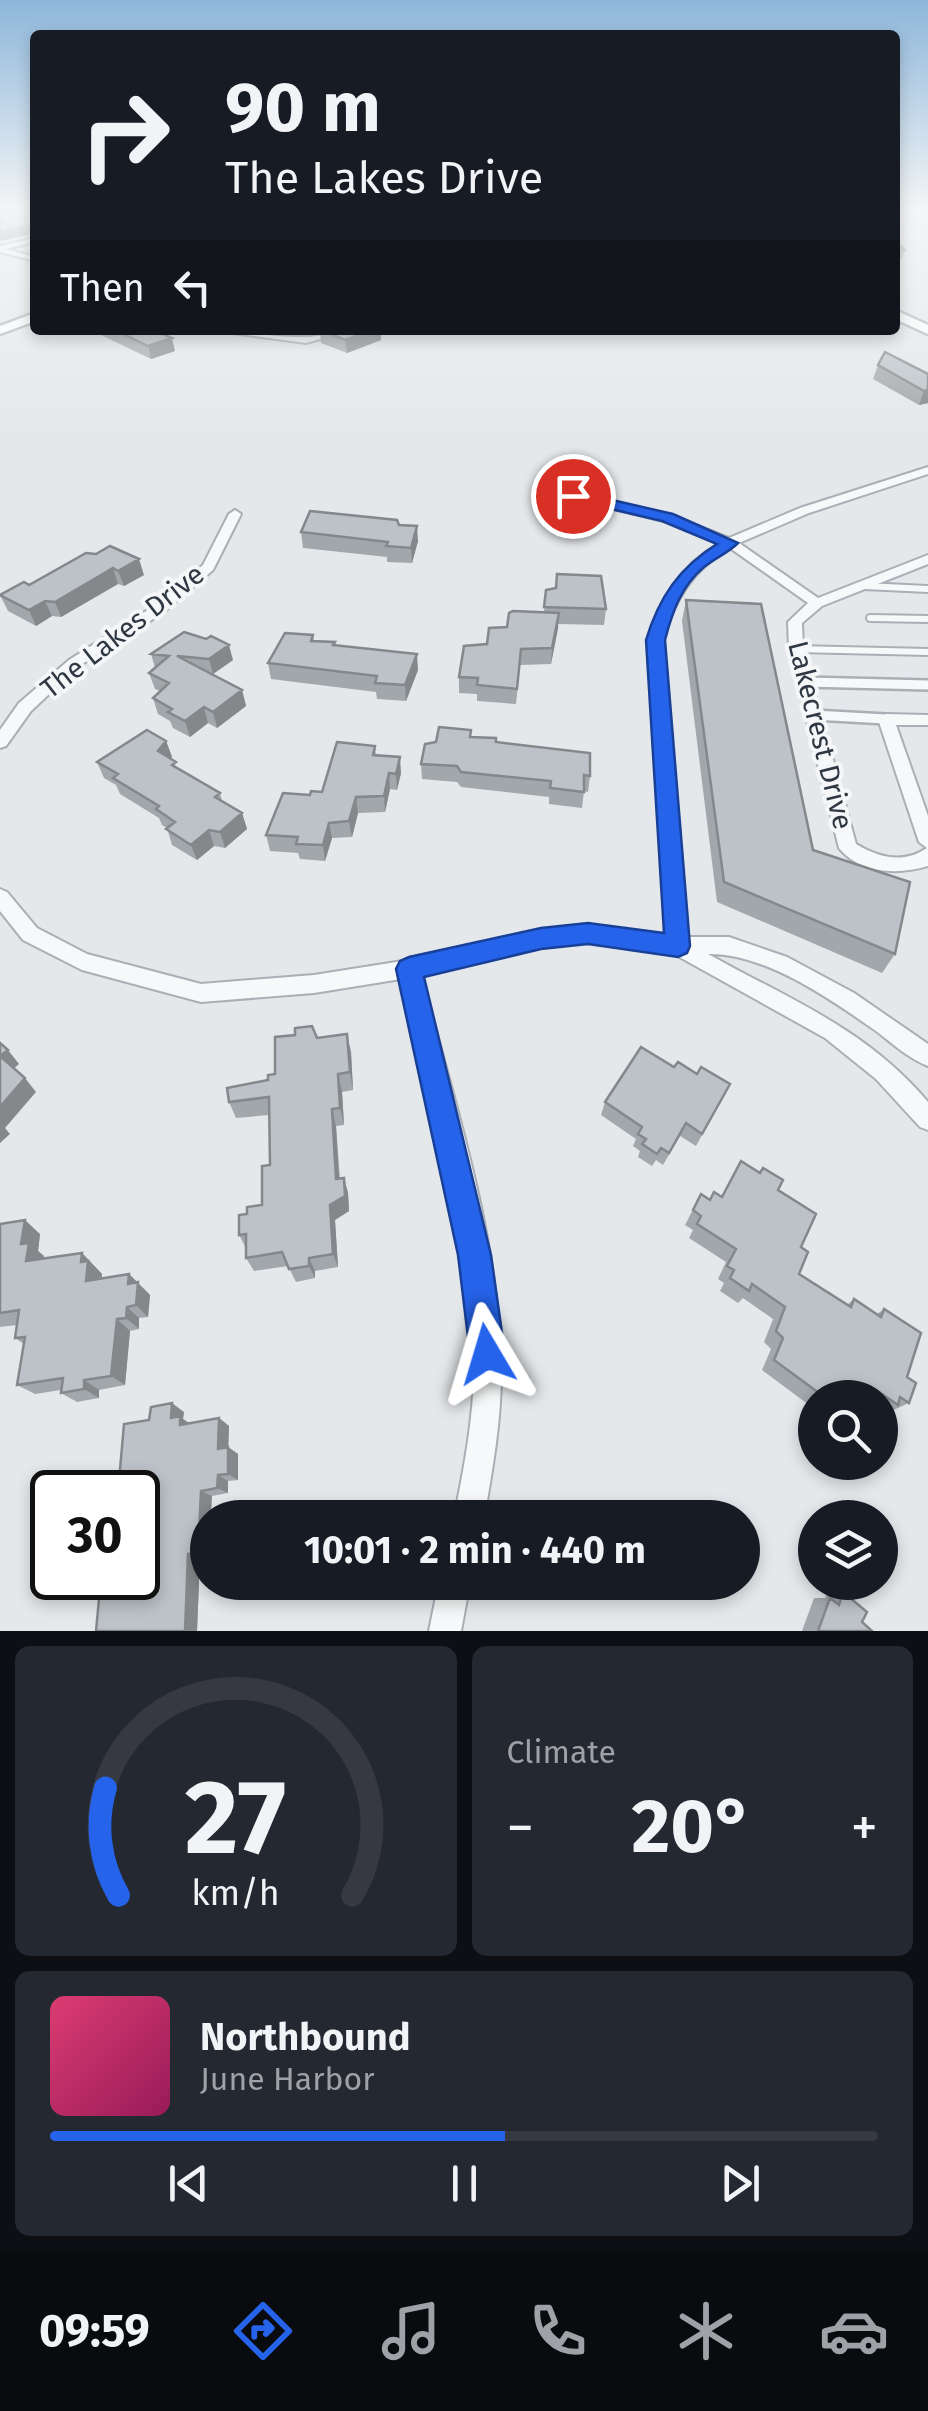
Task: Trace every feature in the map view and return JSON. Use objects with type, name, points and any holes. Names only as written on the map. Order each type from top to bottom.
[{"type":"street","points":[[900,316],[928,330]]},
{"type":"street","points":[[0,330],[30,319]]},
{"type":"street","points":[[259,335],[306,340],[327,335]]},
{"type":"street","points":[[678,946],[656,640],[665,605],[696,565],[730,543],[928,470]]},
{"type":"street","name":"Lakecrest Drive","points":[[548,491],[667,518],[730,543],[817,603]]},
{"type":"street","name":"The Lakes Drive","points":[[0,742],[26,707],[74,664],[158,609],[208,567],[235,514]]},
{"type":"street","name":"Lakecrest Drive","points":[[928,560],[817,603],[795,622],[796,649],[848,848],[873,864],[902,868],[927,859],[928,855]]},
{"type":"street","points":[[928,720],[886,719],[928,842]]},
{"type":"street","points":[[0,897],[30,934],[82,961],[201,994],[314,984],[409,969],[541,938],[588,933],[678,946],[728,945],[780,963],[846,999],[928,1056]]},
{"type":"street","points":[[678,946],[719,973],[797,1009],[857,1047],[924,1106]]},
{"type":"street","points":[[409,969],[475,1255],[487,1354],[473,1500]]},
{"type":"street","points":[[445,1631],[452,1600]]},
{"type":"lane","points":[[864,586],[928,589]]},
{"type":"lane","points":[[870,618],[928,620]]},
{"type":"lane","points":[[796,649],[928,652]]},
{"type":"lane","points":[[806,682],[928,685]]},
{"type":"lane","points":[[814,715],[886,719]]},
{"type":"building","points":[[125,335],[172,338],[148,346]]},
{"type":"building","points":[[333,335],[358,335],[345,340]]},
{"type":"building","points":[[885,352],[928,374],[928,390],[878,365]]},
{"type":"building","points":[[310,511],[397,520],[399,525],[417,526],[411,548],[386,546],[388,542],[301,532]]},
{"type":"building","points":[[110,546],[139,559],[118,571],[113,568],[55,602],[45,601],[29,610],[0,595],[24,582],[29,585],[86,553],[96,554]]},
{"type":"building","points":[[557,574],[601,576],[606,609],[544,607],[546,590],[556,588]]},
{"type":"building","points":[[686,600],[761,604],[813,850],[910,882],[895,954],[724,882]]},
{"type":"building","points":[[509,613],[559,613],[552,648],[521,649],[517,689],[477,685],[478,678],[459,677],[464,646],[487,644],[489,628],[507,627]]},
{"type":"building","points":[[184,632],[206,639],[211,636],[229,645],[209,659],[177,656],[242,690],[213,712],[204,707],[185,721],[153,698],[169,683],[149,673],[169,656],[151,654]]},
{"type":"building","points":[[285,633],[313,635],[311,641],[335,642],[333,645],[417,654],[405,685],[375,683],[377,676],[268,663]]},
{"type":"building","points":[[439,727],[471,730],[470,737],[496,738],[496,742],[590,753],[590,776],[584,775],[584,792],[550,788],[551,781],[421,764],[425,744],[436,742]]},
{"type":"building","points":[[147,730],[166,741],[158,751],[176,762],[172,765],[220,793],[215,797],[242,813],[220,832],[209,830],[191,845],[166,829],[175,822],[156,809],[159,806],[113,778],[118,774],[97,762]]},
{"type":"building","points":[[337,742],[375,746],[373,755],[400,757],[396,774],[389,773],[384,796],[356,797],[349,821],[329,823],[323,845],[296,844],[298,837],[266,835],[283,793],[322,792]]},
{"type":"building","points":[[312,1026],[317,1038],[347,1034],[350,1072],[338,1074],[340,1108],[332,1109],[336,1179],[344,1178],[345,1196],[330,1205],[333,1254],[309,1258],[309,1266],[289,1269],[282,1252],[246,1258],[246,1234],[239,1235],[239,1215],[247,1214],[247,1207],[262,1205],[262,1166],[270,1165],[269,1097],[229,1102],[227,1088],[268,1080],[268,1075],[275,1074],[275,1037],[295,1035],[295,1028]]},
{"type":"building","points":[[641,1047],[674,1067],[678,1062],[697,1074],[701,1067],[730,1084],[702,1134],[686,1123],[669,1153],[661,1148],[657,1154],[642,1144],[646,1139],[638,1134],[642,1127],[605,1102]]},
{"type":"building","points":[[0,1056],[25,1078],[0,1107]]},
{"type":"building","points":[[741,1161],[760,1173],[763,1168],[783,1180],[778,1190],[816,1214],[801,1247],[808,1252],[799,1274],[851,1307],[854,1299],[881,1317],[884,1309],[921,1333],[907,1377],[916,1383],[909,1403],[900,1397],[898,1405],[898,1380],[801,1380],[774,1360],[783,1338],[776,1331],[785,1307],[752,1284],[749,1291],[730,1278],[734,1270],[727,1266],[736,1249],[697,1224],[701,1216],[693,1210],[701,1194],[710,1200],[714,1192],[722,1197]]},
{"type":"building","points":[[25,1220],[21,1244],[29,1243],[26,1261],[82,1253],[81,1262],[88,1261],[86,1281],[129,1274],[128,1284],[138,1282],[136,1305],[127,1307],[126,1318],[117,1319],[111,1376],[84,1380],[84,1389],[61,1393],[63,1378],[17,1385],[25,1337],[15,1338],[19,1310],[0,1313],[0,1224]]},
{"type":"building","points":[[172,1403],[171,1418],[180,1416],[180,1425],[219,1418],[218,1449],[228,1447],[228,1474],[218,1475],[217,1488],[201,1491],[201,1500],[190,1500],[185,1631],[96,1631],[99,1600],[160,1600],[160,1470],[120,1470],[124,1424],[149,1420],[151,1407]]},
{"type":"building","points":[[829,1600],[839,1605],[841,1600],[853,1600],[867,1612],[862,1622],[872,1631],[818,1631]]},
{"type":"route","points":[[487,1354],[475,1255],[409,969],[541,938],[588,933],[678,946],[656,640],[665,605],[680,585],[696,565],[730,543],[667,518],[573,496]]}]
